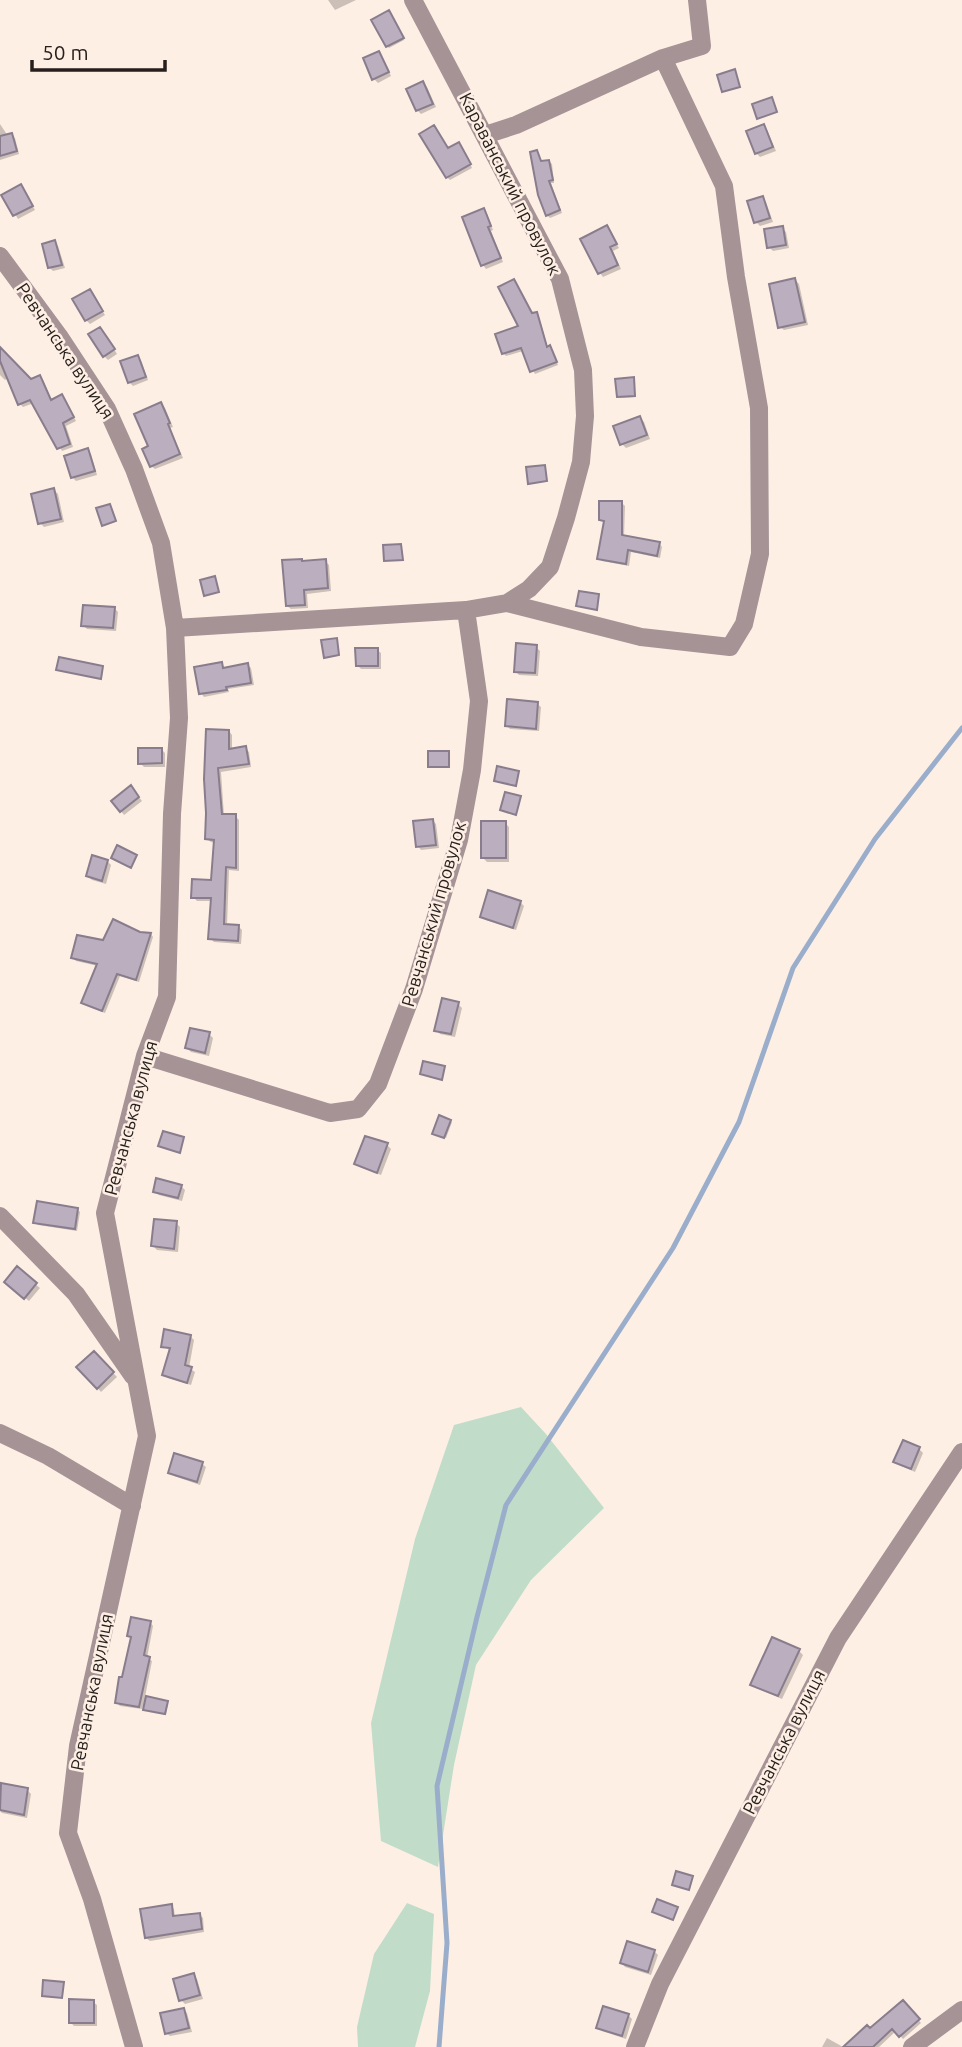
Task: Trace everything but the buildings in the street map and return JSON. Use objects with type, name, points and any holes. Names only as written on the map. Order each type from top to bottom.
[{"type":"street","name":"Караванський провулок","points":[[413,0],[560,279],[583,370],[585,416],[581,461],[550,567],[530,589],[507,603],[466,610]]},
{"type":"street","points":[[485,135],[516,125],[663,58],[702,46],[697,0]]},
{"type":"street","points":[[507,603],[641,637],[730,647],[744,624],[760,554],[760,408],[736,277],[724,186],[663,58]]},
{"type":"street","name":"Ревчанська вулиця","points":[[0,256],[59,336],[107,409],[134,469],[161,543],[175,628],[179,718],[172,814],[167,997],[145,1056],[105,1213],[147,1436],[79,1746],[68,1833],[92,1899],[134,2047]]},
{"type":"street","points":[[175,628],[466,610]]},
{"type":"street","name":"Ревчанський провулок","points":[[145,1056],[330,1113],[358,1109],[378,1084],[414,989],[459,840],[470,781],[479,701],[466,610]]},
{"type":"street","points":[[0,1216],[76,1294],[137,1381]]},
{"type":"street","points":[[0,1433],[48,1455],[132,1506]]},
{"type":"street","name":"Ревчанська вулиця","points":[[635,2047],[660,1984],[838,1638],[962,1452]]},
{"type":"street","points":[[912,2047],[962,2010]]},
{"type":"green space","points":[[521,1407],[546,1434],[604,1508],[531,1580],[476,1665],[454,1765],[438,1867],[381,1841],[371,1723],[415,1539],[454,1425]]},
{"type":"green space","points":[[407,1903],[434,1914],[430,1991],[415,2047],[358,2047],[357,2027],[374,1954]]},
{"type":"waterway","points":[[439,2047],[447,1943],[437,1786],[506,1505],[673,1248],[739,1122],[793,968],[875,839],[962,728]]}]
